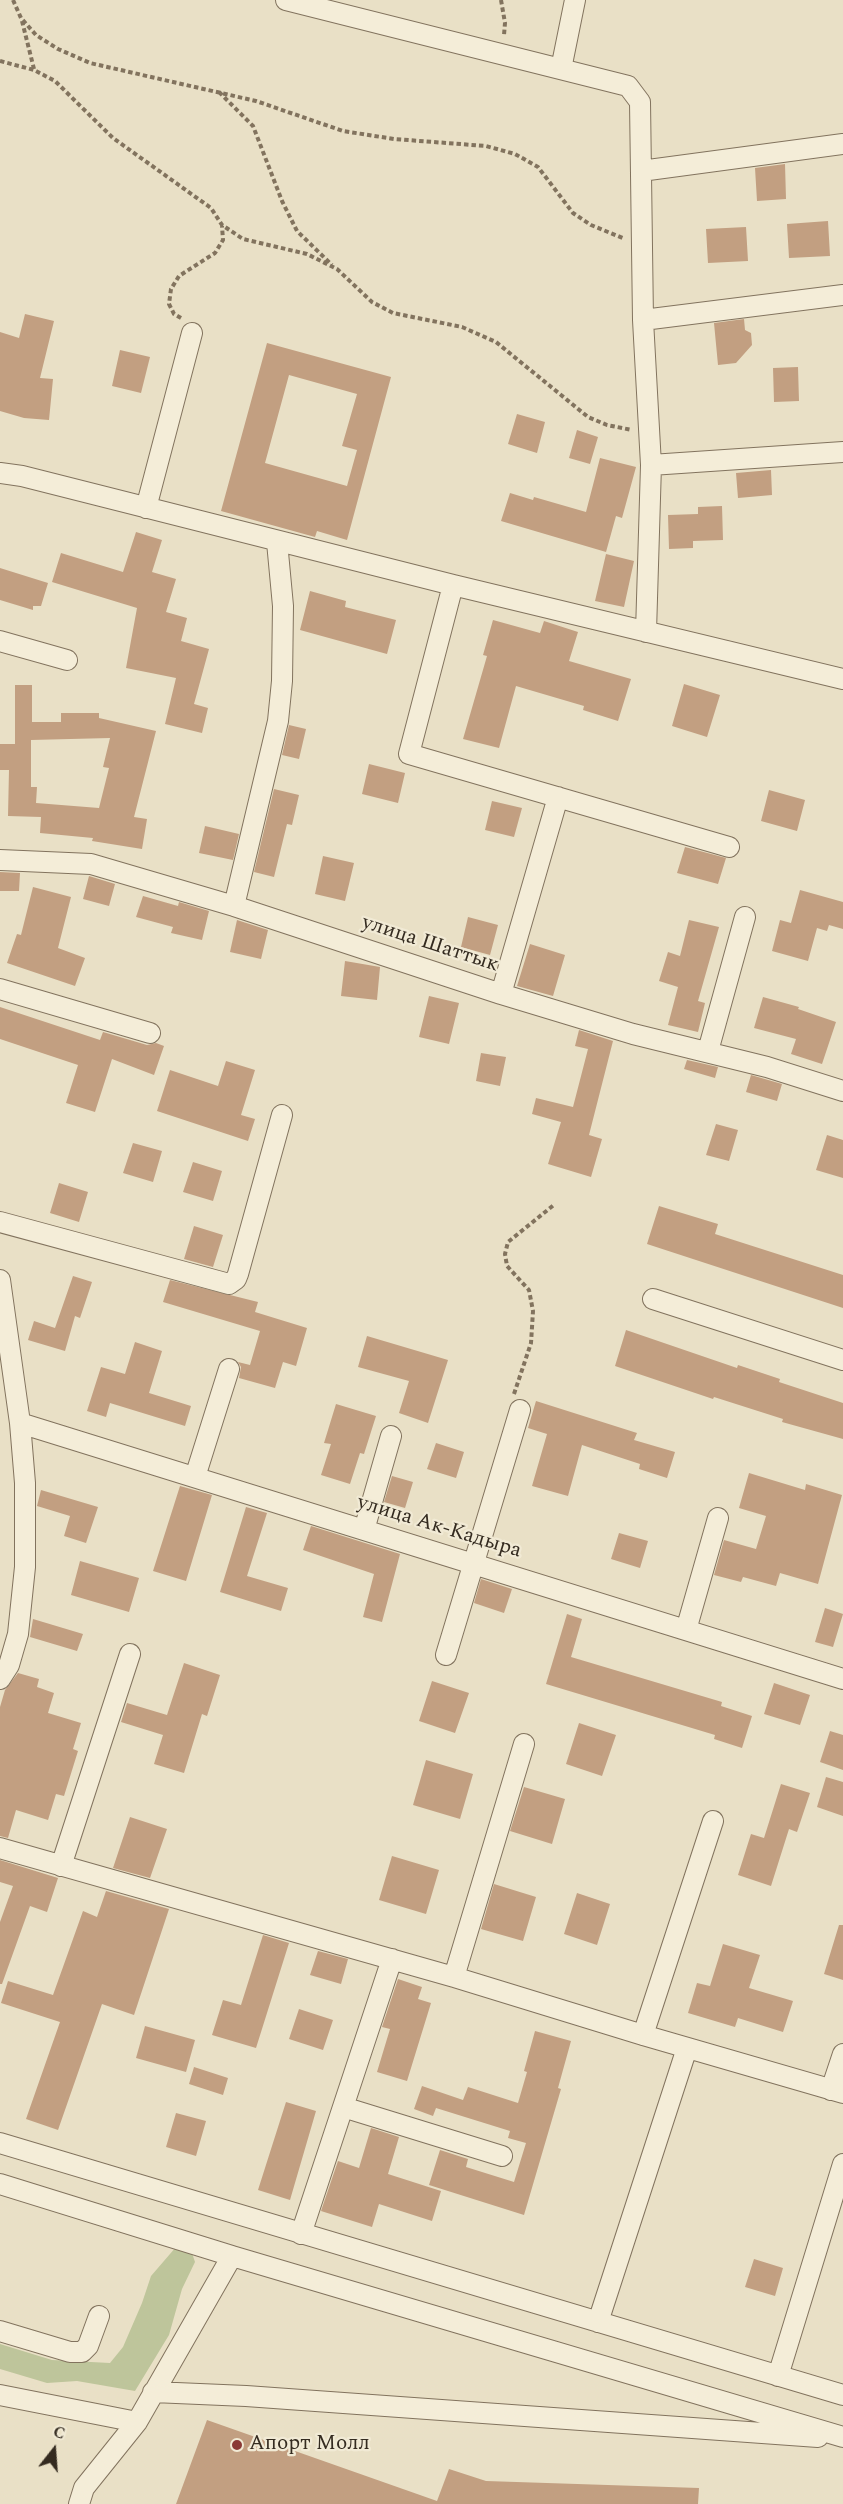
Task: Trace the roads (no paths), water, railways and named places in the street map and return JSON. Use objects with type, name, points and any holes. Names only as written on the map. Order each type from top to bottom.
[{"type":"street","points":[[286,0],[628,86],[640,102],[643,320],[651,465],[646,632]]},
{"type":"street","points":[[561,69],[575,0]]},
{"type":"street","points":[[640,171],[843,144]]},
{"type":"street","points":[[643,320],[843,295]]},
{"type":"street","points":[[146,508],[192,333]]},
{"type":"street","points":[[651,465],[843,452]]},
{"type":"street","points":[[0,473],[22,476],[277,542],[843,679]]},
{"type":"street","points":[[234,906],[278,721],[282,681],[283,606],[277,542]]},
{"type":"street","points":[[453,585],[409,754],[729,847]]},
{"type":"street","points":[[0,641],[67,660]]},
{"type":"street","points":[[501,994],[558,797]]},
{"type":"street","name":"улица Шаттык","points":[[0,860],[91,864],[234,906],[501,994],[633,1034],[708,1051],[843,1091]]},
{"type":"street","points":[[708,1051],[745,917]]},
{"type":"street","points":[[0,989],[150,1032]]},
{"type":"street","points":[[0,1222],[229,1284],[236,1279],[238,1274],[282,1115]]},
{"type":"street","points":[[0,1280],[20,1423],[25,1483],[25,1567],[18,1634],[9,1665],[0,1679]]},
{"type":"street","points":[[653,1299],[843,1360]]},
{"type":"street","points":[[195,1477],[229,1369]]},
{"type":"street","points":[[446,1655],[520,1410]]},
{"type":"street","name":"улица Ак-Кадыра","points":[[20,1423],[843,1679]]},
{"type":"street","points":[[364,1530],[391,1436]]},
{"type":"street","points":[[686,1630],[718,1518]]},
{"type":"street","points":[[61,1866],[130,1654]]},
{"type":"street","points":[[454,1977],[524,1744]]},
{"type":"street","points":[[642,2035],[713,1821]]},
{"type":"street","points":[[0,1848],[454,1977],[837,2092],[843,2054]]},
{"type":"street","points":[[301,2234],[392,1959]]},
{"type":"street","points":[[598,2322],[687,2048]]},
{"type":"street","points":[[343,2107],[502,2156]]},
{"type":"street","points":[[0,2143],[843,2395]]},
{"type":"street","points":[[778,2376],[843,2164]]},
{"type":"street","points":[[0,2184],[232,2256],[843,2438]]},
{"type":"street","points":[[79,2504],[84,2488],[137,2422],[232,2256]]},
{"type":"street","points":[[0,2331],[70,2352],[82,2352],[88,2346],[99,2316]]},
{"type":"street","points":[[153,2392],[246,2396],[843,2438]]},
{"type":"street","points":[[0,2395],[137,2422]]},
{"type":"place","name":"Апорт Молл","points":[[237,2445]]}]
